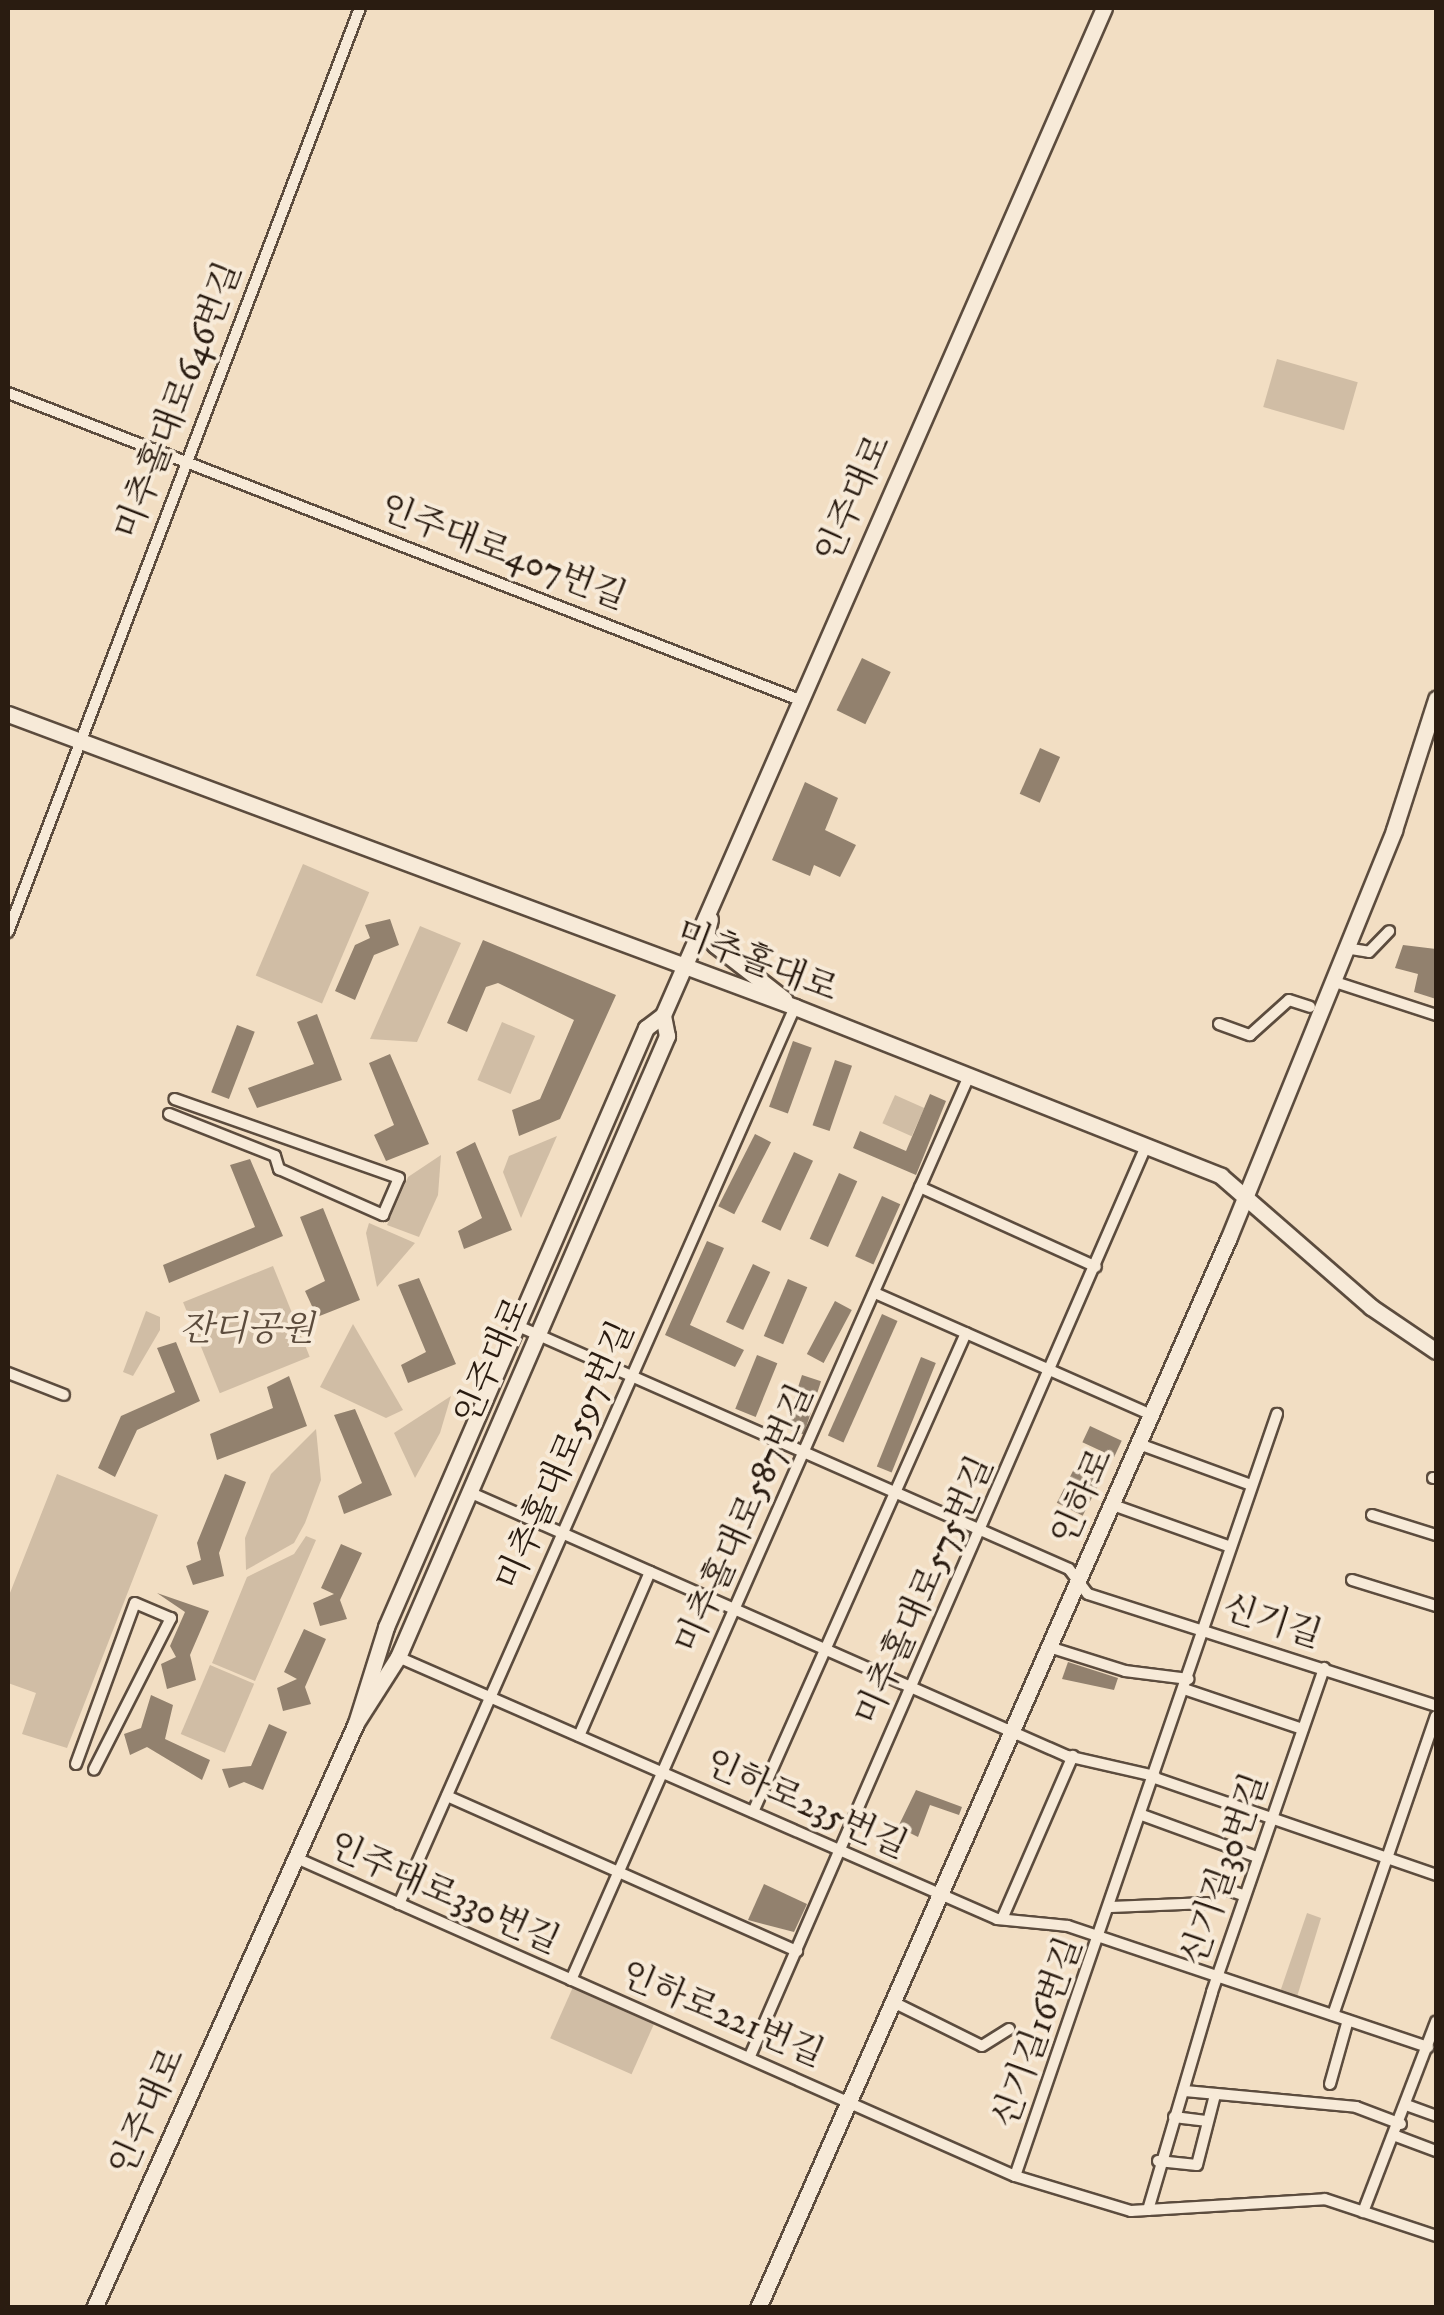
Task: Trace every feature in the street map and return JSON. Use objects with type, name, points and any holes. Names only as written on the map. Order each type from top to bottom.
[{"type":"main road","name":"인주대로","points":[[94,2308],[356,1723],[398,1656],[666,1036],[663,1015],[682,964],[1104,8]]},
{"type":"main road","name":"인하로","points":[[758,2308],[893,2002],[934,1891],[1048,1647],[1083,1588],[1112,1505],[1332,981],[1436,699]]},
{"type":"main road","name":"미추홀대로","points":[[8,714],[796,1007],[1146,1146],[1247,1191],[1371,1306],[1436,1351]]},
{"type":"main road","points":[[716,892],[706,934],[796,1007]]},
{"type":"main road","name":"인주대로","points":[[356,1723],[382,1637],[646,1028],[663,1015]]},
{"type":"street","name":"미추홀대로646번길","points":[[8,932],[360,8]]},
{"type":"street","name":"인주대로407번길","points":[[8,393],[800,700]]},
{"type":"street","points":[[1345,948],[1369,952],[1388,931]]},
{"type":"street","points":[[1332,981],[1436,1015]]},
{"type":"street","points":[[1218,1024],[1250,1034],[1289,1000],[1310,1007]]},
{"type":"street","name":"미추홀대로597번길","points":[[399,1904],[796,1007]]},
{"type":"street","name":"미추홀대로587번길","points":[[572,1980],[969,1076]]},
{"type":"street","points":[[169,1114],[274,1156],[279,1168],[383,1215],[399,1178],[175,1098]]},
{"type":"street","name":"미추홀대로575번길","points":[[750,2056],[984,1531],[1146,1146]]},
{"type":"street","points":[[920,1187],[1096,1266]]},
{"type":"street","points":[[875,1293],[1152,1415]]},
{"type":"street","name":"신기길","points":[[518,1326],[1069,1569],[1083,1588],[1436,1706]]},
{"type":"street","points":[[753,1812],[966,1333]]},
{"type":"street","points":[[8,1373],[64,1395]]},
{"type":"street","name":"신기길16번길","points":[[1015,2176],[1101,1939],[1278,1414]]},
{"type":"street","points":[[1139,1444],[1251,1486]]},
{"type":"street","points":[[469,1492],[1074,1756],[1155,1777],[1436,1875]]},
{"type":"street","points":[[1112,1505],[1231,1547]]},
{"type":"street","points":[[1372,1515],[1436,1535]]},
{"type":"street","points":[[579,1736],[650,1572]]},
{"type":"street","points":[[1352,1580],[1436,1606]]},
{"type":"street","points":[[76,1764],[135,1603],[171,1618],[94,1770]]},
{"type":"street","points":[[1048,1647],[1186,1684],[1302,1729]]},
{"type":"street","name":"인하로235번길","points":[[398,1656],[1002,1919],[1037,1920],[1101,1939],[1428,2047]]},
{"type":"street","name":"신기길30번길","points":[[1148,2210],[1158,2161],[1324,1668]]},
{"type":"street","points":[[1333,2016],[1391,1859],[1436,1716]]},
{"type":"street","points":[[1002,1919],[1074,1756]]},
{"type":"street","points":[[446,1796],[797,1951]]},
{"type":"street","points":[[1142,1815],[1258,1857]]},
{"type":"street","name":"인주대로330번길","points":[[294,1858],[572,1980]]},
{"type":"street","points":[[1208,1883],[1245,1896]]},
{"type":"street","name":"신기길16번길","points":[[1111,1908],[1207,1903]]},
{"type":"street","name":"인하로221번길","points":[[572,1980],[852,2099],[1015,2176],[1148,2210],[1304,2197],[1436,2236]]},
{"type":"street","points":[[893,2002],[982,2046],[1009,2029]]},
{"type":"street","points":[[1330,2084],[1348,2020]]},
{"type":"street","points":[[1363,2212],[1431,2064],[1428,2047],[1436,2022]]},
{"type":"street","points":[[1185,2090],[1356,2107],[1401,2124]]},
{"type":"street","points":[[1158,2161],[1197,2165],[1215,2095]]},
{"type":"street","points":[[1409,2106],[1436,2116]]},
{"type":"street","points":[[1174,2117],[1206,2121]]},
{"type":"street","points":[[1396,2136],[1436,2150]]},
{"type":"green space","points":[[1277,359],[1358,382],[1344,430],[1263,407]]},
{"type":"green space","points":[[303,864],[369,892],[322,1004],[256,975]]},
{"type":"green space","points":[[420,926],[461,943],[417,1042],[370,1039]]},
{"type":"green space","points":[[502,1022],[535,1036],[511,1094],[477,1080]]},
{"type":"green space","points":[[895,1095],[924,1108],[912,1136],[882,1123]]},
{"type":"green space","points":[[557,1136],[521,1218],[503,1172],[509,1156]]},
{"type":"green space","points":[[441,1155],[438,1195],[419,1237],[387,1225],[408,1177]]},
{"type":"green space","points":[[369,1223],[415,1243],[377,1287],[366,1233]]},
{"type":"green space","name":"잔디공원","points":[[273,1266],[310,1357],[220,1393],[183,1302]]},
{"type":"green space","points":[[146,1311],[160,1317],[160,1330],[133,1376],[123,1372]]},
{"type":"green space","points":[[353,1324],[403,1410],[386,1418],[320,1387]]},
{"type":"green space","points":[[451,1396],[440,1433],[415,1478],[394,1433]]},
{"type":"green space","points":[[316,1429],[321,1480],[305,1523],[294,1543],[246,1570],[245,1538],[271,1474]]},
{"type":"green space","points":[[57,1474],[158,1515],[67,1748],[22,1734],[36,1693],[8,1683],[8,1598]]},
{"type":"green space","points":[[306,1536],[316,1540],[255,1681],[212,1663],[247,1577],[294,1554]]},
{"type":"green space","points":[[210,1665],[254,1684],[225,1753],[181,1734]]},
{"type":"green space","points":[[1307,1913],[1321,1918],[1296,2000],[1279,1995]]},
{"type":"green space","points":[[573,1987],[654,2023],[632,2074],[550,2038]]},
{"type":"building","points":[[862,658],[891,672],[865,724],[837,710]]},
{"type":"building","points":[[1040,748],[1060,757],[1040,803],[1020,794]]},
{"type":"building","points":[[805,782],[838,798],[825,830],[856,845],[840,877],[814,865],[810,876],[772,860]]},
{"type":"building","points":[[390,919],[399,945],[374,955],[355,1000],[335,991],[355,945],[370,938],[365,925]]},
{"type":"building","points":[[483,940],[616,995],[560,1119],[519,1136],[512,1110],[540,1099],[574,1020],[498,983],[486,987],[467,1032],[447,1023]]},
{"type":"building","points":[[1403,945],[1436,949],[1436,999],[1414,992],[1418,974],[1395,968]]},
{"type":"building","points":[[317,1014],[342,1080],[257,1108],[248,1088],[314,1064],[297,1022]]},
{"type":"building","points":[[237,1025],[255,1032],[229,1099],[211,1092]]},
{"type":"building","points":[[793,1041],[812,1048],[788,1114],[769,1107]]},
{"type":"building","points":[[390,1054],[429,1144],[386,1161],[374,1135],[394,1125],[369,1063]]},
{"type":"building","points":[[835,1060],[852,1066],[830,1131],[813,1125]]},
{"type":"building","points":[[930,1094],[946,1101],[916,1175],[853,1148],[860,1131],[906,1151]]},
{"type":"building","points":[[755,1134],[771,1142],[734,1214],[718,1206]]},
{"type":"building","points":[[475,1142],[512,1230],[464,1249],[458,1231],[482,1218],[456,1152]]},
{"type":"building","points":[[794,1152],[813,1161],[780,1231],[761,1222]]},
{"type":"building","points":[[250,1159],[283,1236],[169,1283],[163,1265],[255,1227],[230,1165]]},
{"type":"building","points":[[839,1173],[857,1181],[828,1247],[810,1239]]},
{"type":"building","points":[[882,1196],[900,1204],[873,1264],[855,1256]]},
{"type":"building","points":[[323,1208],[360,1300],[317,1317],[305,1291],[325,1281],[300,1217]]},
{"type":"building","points":[[707,1241],[724,1248],[690,1325],[744,1350],[735,1367],[665,1335]]},
{"type":"building","points":[[753,1264],[770,1272],[743,1330],[726,1322]]},
{"type":"building","points":[[419,1278],[456,1364],[408,1383],[401,1365],[426,1352],[398,1285]]},
{"type":"building","points":[[788,1279],[807,1287],[783,1344],[764,1336]]},
{"type":"building","points":[[835,1301],[852,1310],[824,1363],[807,1354]]},
{"type":"building","points":[[882,1314],[898,1321],[843,1442],[828,1436]]},
{"type":"building","points":[[176,1342],[200,1401],[137,1430],[115,1477],[98,1468],[121,1416],[175,1392],[157,1348]]},
{"type":"building","points":[[757,1355],[777,1363],[756,1417],[735,1409]]},
{"type":"building","points":[[921,1357],[936,1363],[892,1472],[877,1466]]},
{"type":"building","points":[[802,1375],[821,1381],[804,1434],[785,1428]]},
{"type":"building","points":[[289,1376],[307,1426],[217,1460],[210,1434],[273,1408],[267,1387]]},
{"type":"building","points":[[355,1409],[392,1495],[344,1514],[338,1496],[362,1483],[334,1415]]},
{"type":"building","points":[[1090,1426],[1122,1441],[1114,1457],[1082,1442]]},
{"type":"building","points":[[1075,1467],[1101,1480],[1083,1516],[1057,1503]]},
{"type":"building","points":[[225,1474],[246,1482],[219,1553],[224,1576],[193,1585],[186,1566],[201,1560],[197,1543]]},
{"type":"building","points":[[341,1544],[362,1553],[340,1600],[347,1619],[320,1626],[313,1603],[334,1594],[321,1588]]},
{"type":"building","points":[[157,1593],[209,1611],[190,1655],[196,1680],[167,1689],[161,1664],[176,1657],[170,1646],[185,1612]]},
{"type":"building","points":[[304,1629],[326,1639],[305,1687],[311,1704],[283,1711],[277,1688],[297,1679],[284,1672]]},
{"type":"building","points":[[1068,1662],[1118,1678],[1114,1690],[1062,1679]]},
{"type":"building","points":[[151,1695],[173,1705],[165,1739],[210,1760],[202,1780],[147,1747],[130,1755],[124,1734],[141,1728]]},
{"type":"building","points":[[269,1724],[287,1732],[263,1790],[244,1782],[229,1788],[222,1769],[251,1766]]},
{"type":"building","points":[[916,1790],[962,1807],[959,1815],[930,1805],[918,1837],[898,1827]]},
{"type":"building","points":[[764,1884],[807,1904],[794,1932],[748,1920]]}]
